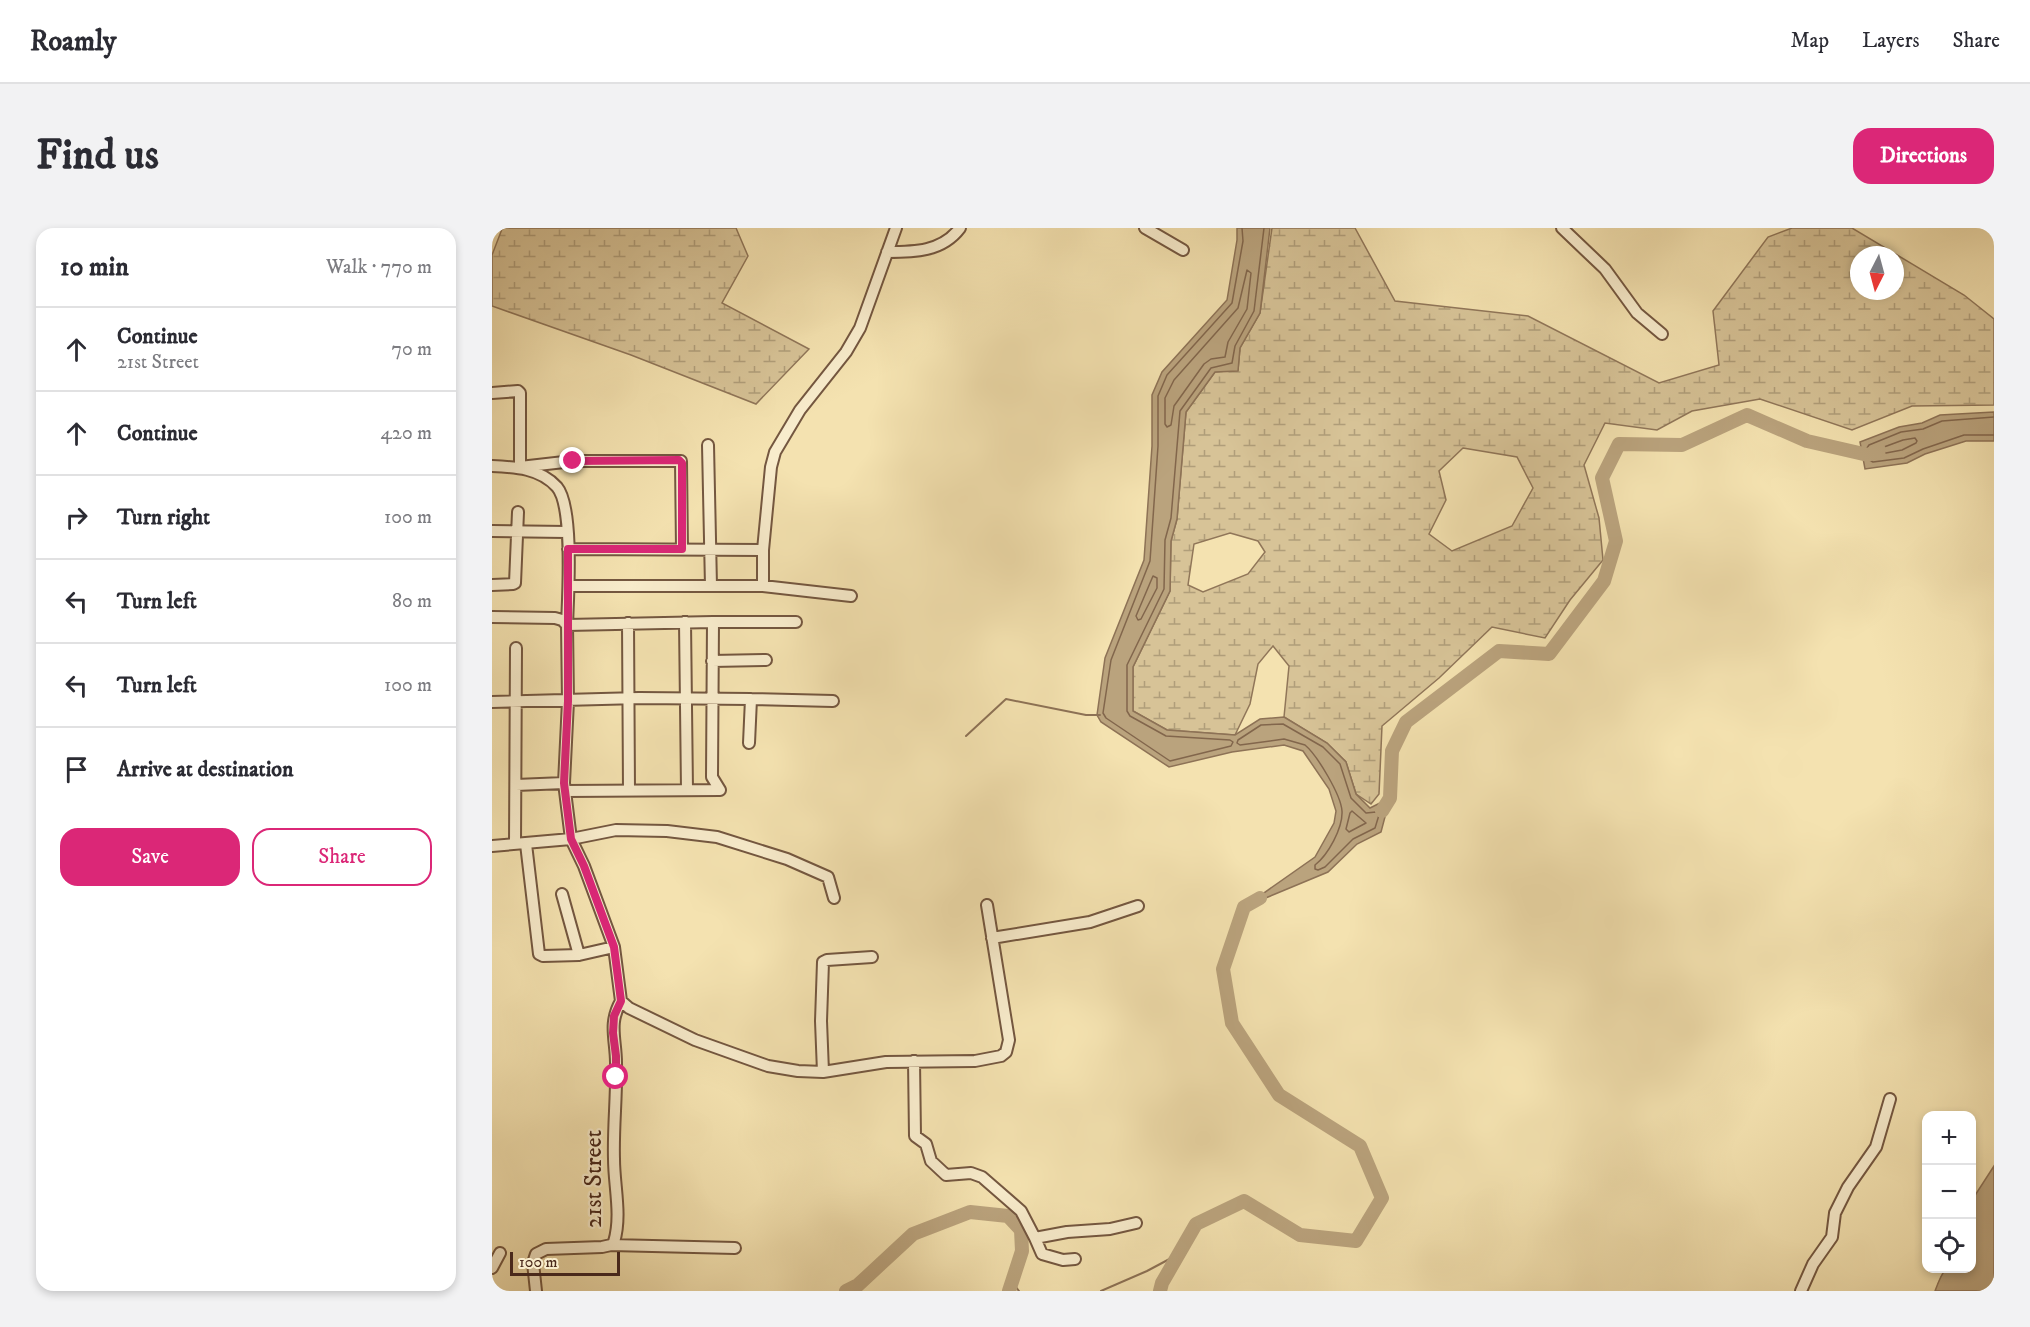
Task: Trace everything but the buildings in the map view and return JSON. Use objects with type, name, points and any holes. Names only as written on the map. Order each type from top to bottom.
[{"type":"street","points":[[763,586],[763,550],[771,467],[776,452],[800,410],[846,352],[860,328],[896,228]]},
{"type":"street","points":[[887,252],[907,252],[940,246],[960,228]]},
{"type":"street","points":[[1145,228],[1183,250]]},
{"type":"street","points":[[1562,228],[1605,269],[1637,313],[1662,334]]},
{"type":"street","points":[[492,393],[518,391],[520,393],[520,467]]},
{"type":"street","points":[[708,445],[711,586]]},
{"type":"street","points":[[492,466],[520,467],[573,461],[681,460],[682,549]]},
{"type":"street","points":[[520,467],[543,475],[559,489],[564,502],[569,586],[568,701],[564,787],[571,839],[584,866],[614,947],[621,1001],[644,1017],[695,1040],[768,1066],[798,1071],[823,1072],[886,1062],[975,1061],[1001,1056],[1006,1052],[1009,1040],[1008,1027],[987,905]]},
{"type":"street","points":[[492,585],[513,585],[515,583],[518,512]]},
{"type":"street","points":[[492,531],[567,532]]},
{"type":"street","points":[[568,549],[763,550]]},
{"type":"street","points":[[569,586],[763,586],[851,596]]},
{"type":"street","points":[[492,617],[555,618],[567,625],[796,622]]},
{"type":"street","points":[[686,622],[687,790]]},
{"type":"street","points":[[516,785],[628,790],[720,790],[712,777],[713,622]]},
{"type":"street","points":[[628,623],[628,790]]},
{"type":"street","points":[[516,648],[516,785],[521,844],[538,954],[543,956],[579,955],[614,947]]},
{"type":"street","points":[[712,661],[766,660]]},
{"type":"street","points":[[492,702],[628,699],[833,701]]},
{"type":"street","points":[[749,742],[751,699]]},
{"type":"street","points":[[492,846],[571,839],[616,830],[667,831],[717,837],[787,859],[828,877],[834,898]]},
{"type":"street","points":[[562,894],[579,955]]},
{"type":"street","points":[[992,938],[1090,922],[1138,906]]},
{"type":"street","points":[[823,1072],[821,1021],[823,962],[872,957]]},
{"type":"street","name":"21st Street","points":[[536,1291],[533,1263],[536,1254],[546,1249],[611,1245],[616,1236],[617,1210],[614,1177],[616,1056],[613,1033],[614,1016],[621,1001]]},
{"type":"street","points":[[914,1061],[915,1136],[926,1144],[931,1161],[946,1175],[971,1173],[982,1177],[1021,1211],[1042,1254],[1063,1260],[1075,1259]]},
{"type":"street","points":[[1801,1291],[1813,1264],[1832,1237],[1835,1213],[1843,1196],[1876,1147],[1890,1100]]},
{"type":"street","points":[[1035,1238],[1067,1232],[1110,1229],[1136,1223]]},
{"type":"street","points":[[611,1245],[735,1248]]},
{"type":"street","points":[[492,1268],[500,1253]]},
{"type":"green space","points":[[736,228],[748,256],[722,303],[809,349],[756,404],[631,355],[492,306],[492,255],[502,229]]},
{"type":"green space","points":[[1272,228],[1355,228],[1395,301],[1528,316],[1659,383],[1719,365],[1713,311],[1768,237],[1792,228],[1852,228],[1882,246],[1850,246],[1850,300],[1904,300],[1904,259],[1964,295],[1994,319],[1994,405],[1912,406],[1852,430],[1760,399],[1692,411],[1657,430],[1605,423],[1584,465],[1599,518],[1603,560],[1570,600],[1545,638],[1492,627],[1439,678],[1382,726],[1379,794],[1371,804],[1356,794],[1346,762],[1327,743],[1284,717],[1289,666],[1273,646],[1258,664],[1250,704],[1235,735],[1167,730],[1133,711],[1133,667],[1170,591],[1171,541],[1177,519],[1186,412],[1215,372],[1238,370],[1240,348],[1260,313]],"holes":[[[1463,448],[1517,457],[1533,488],[1512,526],[1452,551],[1429,534],[1446,500],[1439,471]],[[1230,533],[1258,541],[1265,552],[1248,574],[1203,592],[1188,585],[1194,544]]]},
{"type":"water","points":[[1237,228],[1270,228],[1260,313],[1240,348],[1238,371],[1215,372],[1186,412],[1177,519],[1171,541],[1170,591],[1133,667],[1133,711],[1167,730],[1235,735],[1260,719],[1284,717],[1327,743],[1346,762],[1356,794],[1370,808],[1390,798],[1381,832],[1357,844],[1328,872],[1244,907],[1315,857],[1334,823],[1336,811],[1329,789],[1303,751],[1284,745],[1232,752],[1169,767],[1101,722],[1097,715],[1105,658],[1144,560],[1152,446],[1152,395],[1162,372],[1227,300]]},
{"type":"water","points":[[1994,412],[1994,441],[1966,441],[1925,454],[1907,463],[1865,469],[1860,442],[1899,427],[1922,423],[1940,415]]},
{"type":"water","points":[[1994,1166],[1994,1291],[1935,1291],[1943,1273],[1976,1273],[1976,1194]]},
{"type":"waterway","points":[[1382,811],[1390,798],[1392,751],[1406,722],[1499,651],[1549,654],[1604,581],[1616,541],[1602,478],[1619,444],[1682,445],[1747,415],[1807,441],[1868,455],[1879,450]]},
{"type":"waterway","points":[[966,736],[1006,699],[1086,715],[1100,715]]},
{"type":"waterway","points":[[1160,1291],[1162,1283],[1196,1224],[1244,1201],[1300,1235],[1356,1241],[1382,1198],[1360,1146],[1279,1095],[1232,1023],[1223,969],[1244,907],[1260,898]]},
{"type":"waterway","points":[[846,1291],[858,1285],[913,1234],[970,1212],[1008,1216],[1021,1230],[1022,1251],[1009,1291]]},
{"type":"waterway","points":[[1101,1291],[1177,1255]]},
{"type":"waterway","points":[[1012,1282],[1019,1291]]},
{"type":"route","points":[[573,461],[681,460],[682,463],[682,549],[568,549],[568,701],[564,783],[571,839],[584,866],[614,947],[621,1001],[614,1016],[616,1077]]}]
